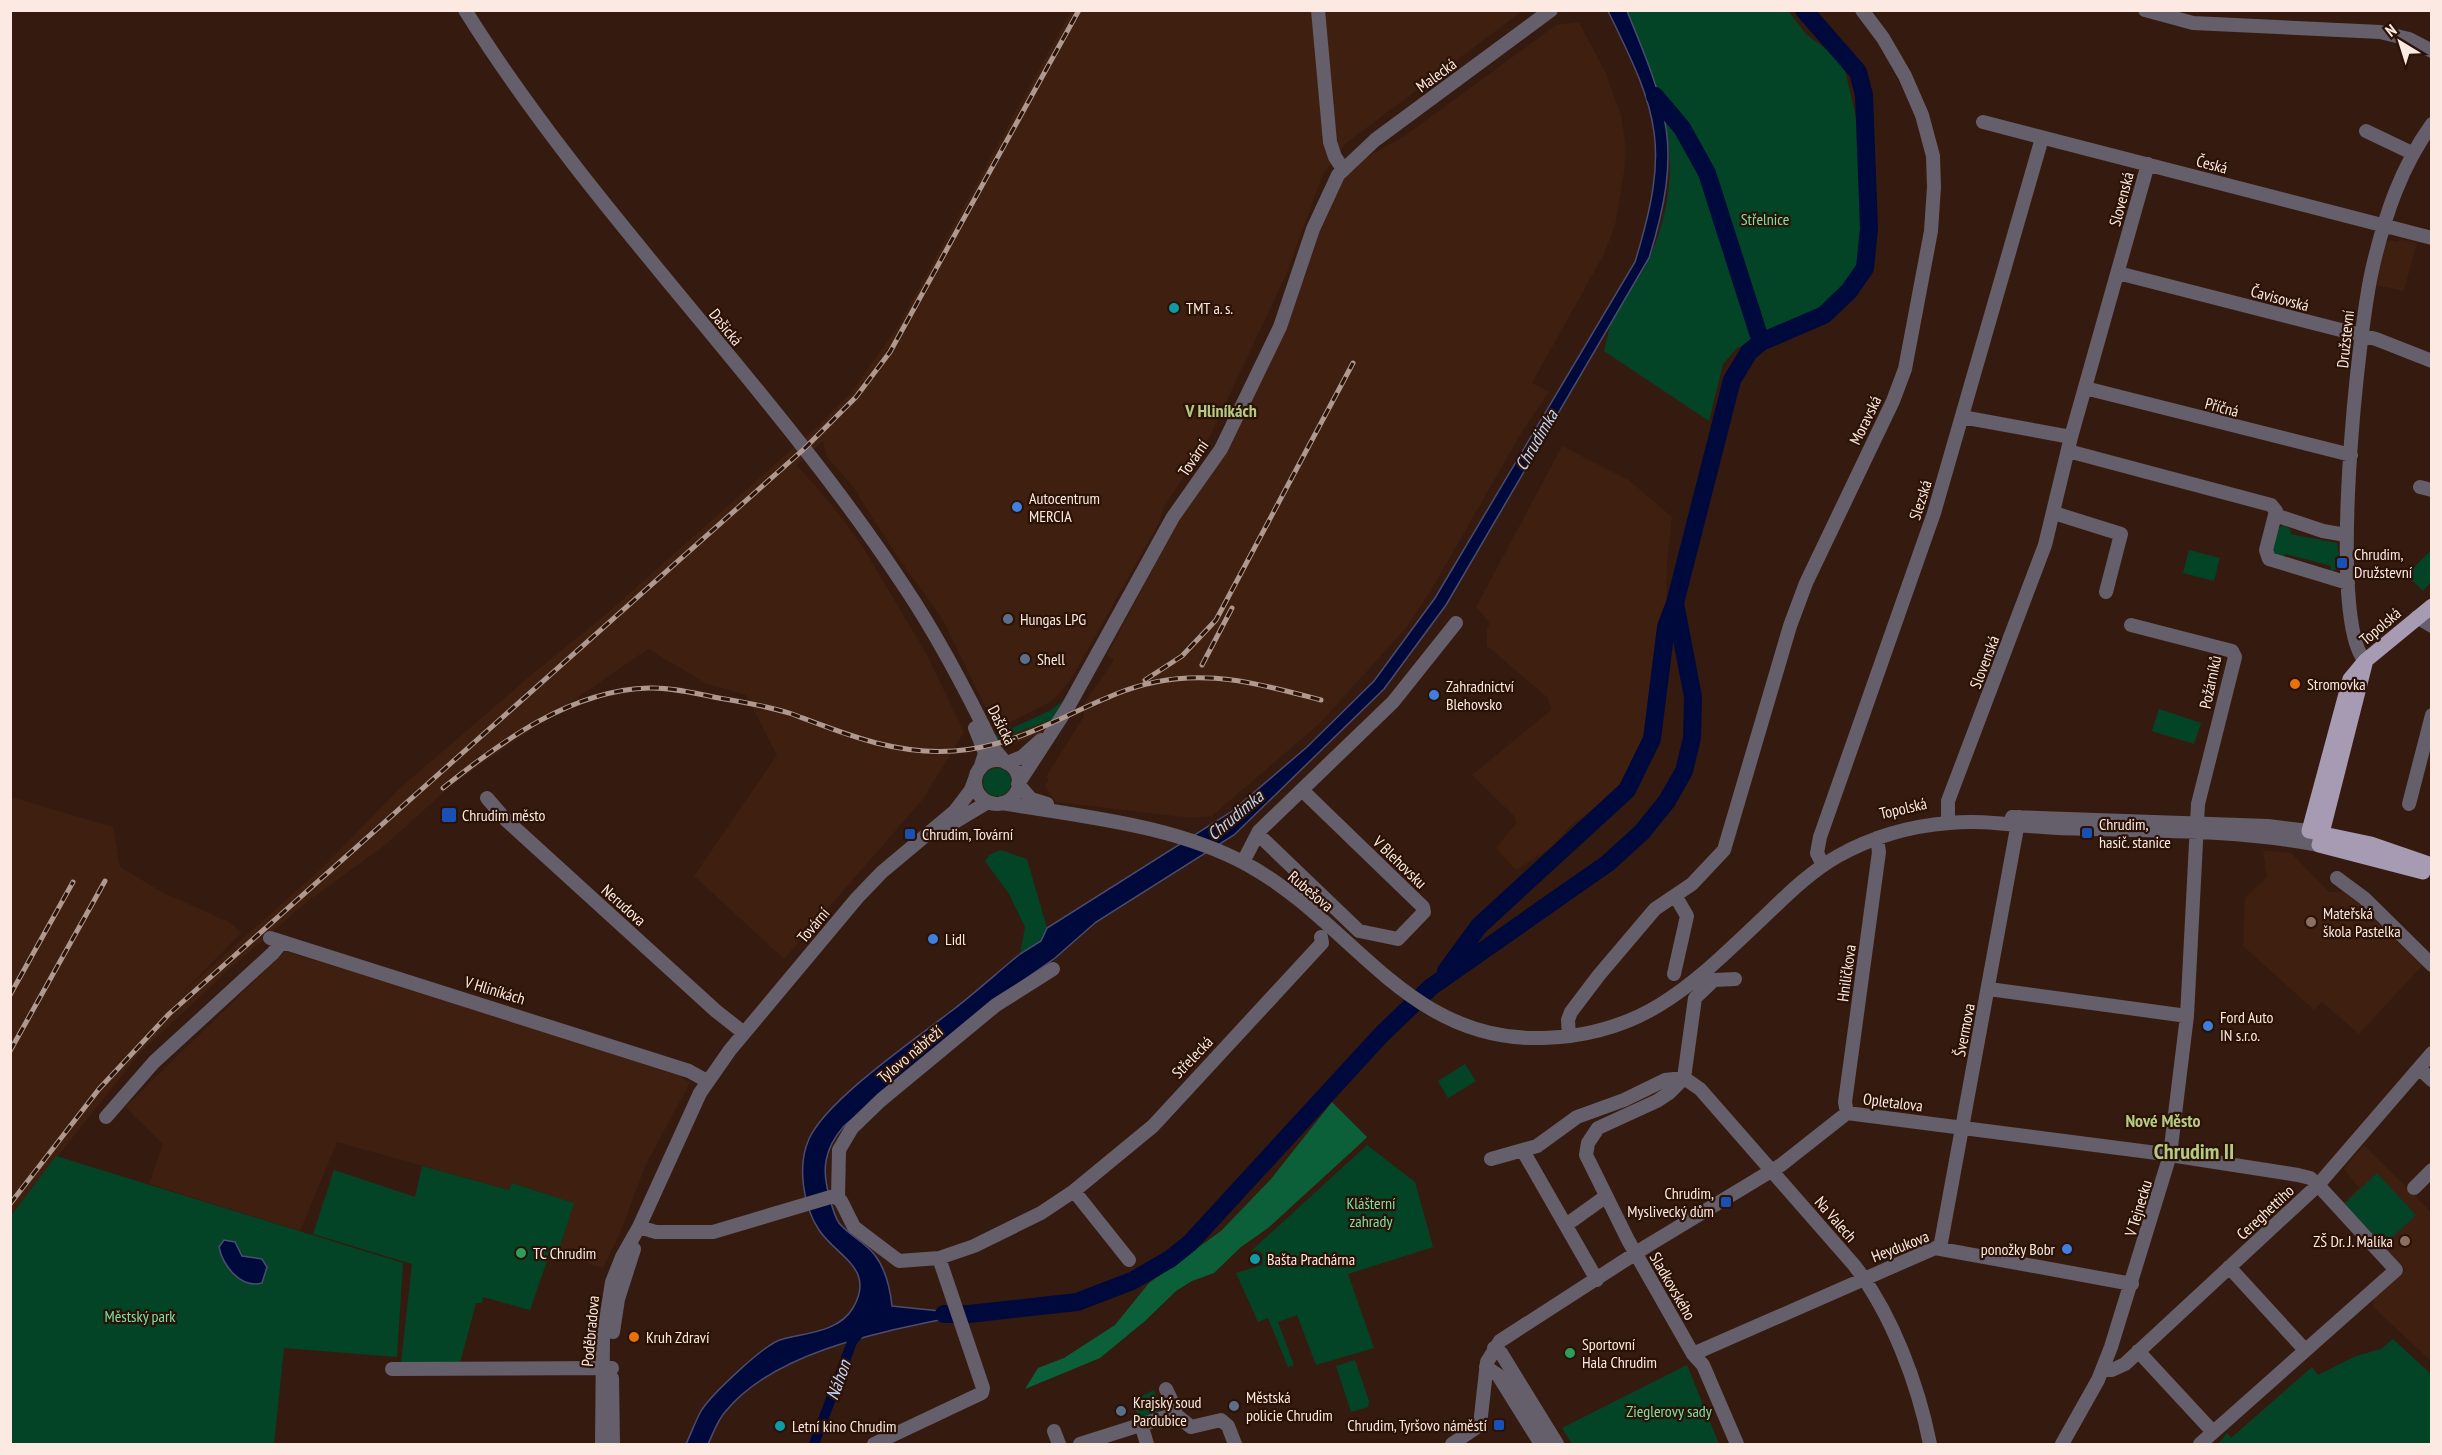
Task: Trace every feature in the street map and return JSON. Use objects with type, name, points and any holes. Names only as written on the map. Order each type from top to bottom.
[{"type":"main road","name":"Topolská","points":[[2314,838],[2348,682],[2365,661],[2432,606]]},
{"type":"main road","points":[[2314,838],[2371,844],[2432,866]]},
{"type":"main road","points":[[2314,838],[2432,875]]},
{"type":"street","name":"Dašická","points":[[465,10],[541,119],[804,449],[865,531],[930,625],[995,750],[1006,762]]},
{"type":"street","points":[[1318,10],[1330,141],[1335,157],[1343,169]]},
{"type":"street","name":"Malecká","points":[[1343,169],[1376,140],[1551,10]]},
{"type":"street","name":"Moravská","points":[[1676,897],[1712,865],[1728,842],[1790,626],[1806,583],[1893,401],[1905,369],[1931,231],[1934,168],[1922,115],[1905,76],[1862,10]]},
{"type":"street","points":[[2145,10],[2193,23],[2380,32],[2409,39],[2432,51]]},
{"type":"street","name":"Česká","points":[[1983,122],[2432,238]]},
{"type":"street","name":"Družstevní","points":[[2365,661],[2355,642],[2348,583],[2346,535],[2361,336],[2369,282],[2398,184],[2412,153],[2432,124]]},
{"type":"street","points":[[2366,131],[2412,153]]},
{"type":"street","name":"Slezská","points":[[1822,863],[1817,850],[1820,837],[1934,513],[2042,138]]},
{"type":"street","name":"Slovenská","points":[[1948,820],[1948,801],[2038,566],[2148,164]]},
{"type":"street","name":"Tovární","points":[[1018,784],[1059,721],[1173,517],[1221,449],[1281,327],[1319,213],[1343,169]]},
{"type":"street","name":"Čavisovská","points":[[2118,273],[2387,342],[2432,361]]},
{"type":"street","name":"Příčná","points":[[2085,388],[2351,455]]},
{"type":"street","points":[[1962,417],[2072,437]]},
{"type":"street","points":[[2068,452],[2272,510],[2323,531],[2346,535]]},
{"type":"street","points":[[2272,510],[2266,550],[2269,559],[2348,583]]},
{"type":"street","points":[[2054,513],[2121,534],[2106,592]]},
{"type":"street","name":"Topolská","points":[[2417,618],[2432,626]]},
{"type":"street","points":[[1244,859],[1259,831],[1393,702],[1456,623]]},
{"type":"street","name":"Požárníků","points":[[2131,625],[2232,651],[2235,654],[2198,803],[2196,827]]},
{"type":"street","name":"Dašická","points":[[953,670],[984,750],[984,761],[977,774]]},
{"type":"street","points":[[2409,804],[2427,750],[2432,716]]},
{"type":"street","name":"Tovární","points":[[1006,762],[1022,757],[1059,721]]},
{"type":"street","points":[[991,761],[1006,762],[1016,771],[1018,784],[1014,796],[1002,803],[988,802],[978,793],[977,774],[991,761]]},
{"type":"street","name":"Tovární","points":[[744,1033],[857,898],[961,804],[977,774]]},
{"type":"street","name":"Rubešova","points":[[1018,784],[1029,797],[1040,803],[1123,817],[1219,847],[1283,878],[1348,940],[1399,983],[1438,1009],[1489,1025],[1525,1030],[1568,1032]]},
{"type":"street","name":"V Blehovsku","points":[[1263,839],[1361,932],[1398,939],[1424,912],[1423,907],[1303,791]]},
{"type":"street","name":"Nerudova","points":[[487,798],[506,820],[716,1011],[744,1033]]},
{"type":"street","name":"Tovární","points":[[915,846],[988,802]]},
{"type":"street","name":"Rubešova","points":[[1002,803],[1181,835]]},
{"type":"street","name":"Topolská","points":[[1822,863],[1877,838],[1948,820]]},
{"type":"street","name":"Topolská","points":[[1568,1032],[1616,1018],[1658,998],[1710,956],[1787,885],[1850,843],[1882,830],[1948,820],[2018,821],[2196,827],[2314,838]]},
{"type":"street","name":"Švermova","points":[[1940,1248],[2018,821]]},
{"type":"street","name":"V Tejnecku","points":[[2062,1444],[2102,1370],[2132,1284],[2170,1155],[2187,1016],[2196,827]]},
{"type":"street","name":"Hniličkova","points":[[1847,1113],[1845,1102],[1880,852],[1877,838]]},
{"type":"street","points":[[2337,878],[2364,898],[2432,965]]},
{"type":"street","points":[[1568,1032],[1571,1012],[1599,975],[1655,909],[1676,897],[1687,916],[1674,975]]},
{"type":"street","name":"Střelecká","points":[[892,1257],[902,1262],[939,1258],[983,1242],[1041,1213],[1074,1191],[1152,1126],[1322,943],[1321,937]]},
{"type":"street","name":"V Hliníkách","points":[[106,1117],[154,1062],[273,953],[276,940],[558,1027],[690,1071],[707,1081]]},
{"type":"street","name":"Tylovo nábřeží","points":[[892,1257],[852,1225],[834,1197],[839,1150],[852,1128],[881,1100],[996,1005],[1053,969]]},
{"type":"street","points":[[1491,1159],[1523,1151],[1544,1142],[1577,1117],[1634,1096],[1665,1080],[1684,1078],[1695,998],[1714,980],[1735,980]]},
{"type":"street","points":[[1989,989],[2187,1016]]},
{"type":"street","name":"Poděbradova","points":[[613,1444],[603,1339],[609,1294],[619,1262],[639,1227],[682,1128],[707,1081],[744,1033]]},
{"type":"street","name":"Cereghettiho","points":[[2102,1370],[2120,1367],[2318,1185],[2432,1053]]},
{"type":"street","points":[[2419,1068],[2432,1080]]},
{"type":"street","name":"Sladkovského","points":[[1684,1078],[1669,1094],[1657,1101],[1598,1128],[1587,1143],[1586,1155],[1589,1166],[1635,1254],[1693,1354],[1703,1365],[1737,1444]]},
{"type":"street","name":"Na Valech","points":[[1684,1078],[1700,1089],[1864,1278],[1885,1311],[1917,1396],[1930,1444]]},
{"type":"street","name":"Opletalova","points":[[1494,1348],[1508,1334],[1771,1170],[1847,1113],[2170,1155],[2298,1175],[2310,1178],[2318,1185]]},
{"type":"street","points":[[1523,1151],[1597,1280]]},
{"type":"street","points":[[2415,1188],[2432,1170]]},
{"type":"street","points":[[2200,1444],[2396,1270],[2318,1185]]},
{"type":"street","points":[[1074,1191],[1129,1260]]},
{"type":"street","points":[[639,1227],[651,1232],[708,1233],[834,1197]]},
{"type":"street","points":[[1566,1225],[1605,1197]]},
{"type":"street","name":"Heydukova","points":[[1693,1354],[1928,1250],[1940,1248],[2132,1284]]},
{"type":"street","points":[[874,1444],[982,1393],[983,1388],[939,1258]]},
{"type":"street","points":[[2229,1267],[2305,1350]]},
{"type":"street","points":[[1452,1444],[1480,1425],[1484,1410],[1486,1367],[1494,1348],[1501,1353],[1557,1444]]},
{"type":"street","points":[[2138,1351],[2213,1432]]},
{"type":"street","points":[[1486,1367],[1498,1376],[1541,1444]]},
{"type":"street","points":[[392,1369],[607,1368]]},
{"type":"street","name":"Poděbradova","points":[[602,1444],[607,1368]]},
{"type":"street","points":[[1166,1389],[1175,1408],[1175,1414]]},
{"type":"street","points":[[1080,1444],[1175,1414]]},
{"type":"street","points":[[1175,1414],[1191,1427],[1221,1420],[1228,1426],[1234,1444]]},
{"type":"street","points":[[1141,1424],[1147,1444]]},
{"type":"shaded area","points":[[1071,11],[1522,11],[1345,144],[1323,174],[1286,275],[1210,436],[1164,507],[1159,523],[1070,681],[1052,701],[1006,724],[993,723],[943,620],[897,556],[851,484],[826,456],[823,441],[797,465],[836,510],[864,549],[927,655],[964,732],[923,799],[784,959],[694,876],[777,755],[746,695],[707,684],[648,649],[454,783],[384,846],[308,901],[226,972],[139,1054],[11,1215],[11,797],[113,827],[120,867],[164,893],[231,923],[241,933],[181,994],[324,866],[398,790],[531,675],[604,616],[818,426],[851,393],[898,326]]},
{"type":"shaded area","points":[[1579,22],[1606,74],[1621,115],[1626,149],[1615,226],[1603,256],[1532,383],[1549,392],[1520,435],[1430,592],[1406,628],[1319,724],[1212,816],[1192,818],[1056,802],[1045,786],[1049,779],[1046,777],[1084,716],[1084,704],[1114,660],[1107,655],[1187,505],[1214,467],[1323,214],[1340,183],[1355,164],[1406,135],[1556,25]]},
{"type":"shaded area","points":[[2399,239],[2417,243],[2404,291],[2376,285],[2386,242],[2389,240],[2398,242]]},
{"type":"shaded area","points":[[1562,446],[1630,481],[1672,517],[1667,564],[1666,656],[1654,716],[1643,746],[1616,790],[1604,802],[1570,826],[1552,847],[1516,870],[1496,848],[1516,824],[1515,817],[1472,775],[1551,710],[1548,698],[1487,646],[1487,629],[1490,623],[1476,607]]},
{"type":"shaded area","points":[[1053,719],[1040,735],[1000,748],[995,740]]},
{"type":"shaded area","name":"Mateřská škola Pastelka","points":[[2263,850],[2291,853],[2329,892],[2348,892],[2422,966],[2359,1034],[2322,1002],[2314,1010],[2243,946],[2245,898],[2267,877]]},
{"type":"shaded area","points":[[285,951],[562,1037],[680,1076],[690,1083],[646,1164],[620,1233],[603,1268],[558,1253],[574,1203],[512,1183],[509,1190],[337,1142],[300,1231],[149,1184],[163,1144],[125,1107]]},
{"type":"shaded area","name":"ZŠ Dr. J. Malíka","points":[[2364,1145],[2431,1212],[2431,1361],[2373,1307],[2374,1298],[2405,1270],[2343,1203],[2359,1188],[2344,1169]]},
{"type":"green space","name":"Střelnice","points":[[1627,11],[1788,11],[1806,34],[1831,53],[1845,71],[1859,129],[1868,242],[1858,280],[1838,299],[1736,349],[1723,364],[1709,421],[1604,351],[1614,316],[1650,257],[1662,223],[1668,191],[1670,161],[1661,102]]},
{"type":"green space","points":[[2284,525],[2291,530],[2290,534],[2337,543],[2340,565],[2338,569],[2331,571],[2331,566],[2286,554],[2282,559],[2276,559],[2270,550],[2277,529]]},
{"type":"green space","points":[[2189,550],[2220,558],[2214,581],[2183,573]]},
{"type":"green space","points":[[2431,550],[2431,582],[2423,591],[2407,575]]},
{"type":"green space","points":[[1067,698],[1053,719],[995,740],[993,737],[1051,710]]},
{"type":"green space","points":[[2159,709],[2201,723],[2194,744],[2152,731]]},
{"type":"green space","points":[[997,768],[1007,772],[1011,782],[1007,792],[997,796],[987,792],[983,782],[987,772]]},
{"type":"green space","points":[[1000,850],[1027,859],[1047,928],[1041,941],[1020,954],[1025,927],[1009,894],[985,861],[989,855]]},
{"type":"green space","points":[[1465,1064],[1476,1081],[1448,1098],[1438,1081]]},
{"type":"green space","points":[[1332,1102],[1367,1137],[1361,1143],[1268,1228],[1241,1247],[1214,1273],[1192,1281],[1176,1291],[1145,1321],[1100,1358],[1025,1389],[1038,1368],[1064,1358],[1115,1325],[1149,1283],[1221,1231],[1271,1179]]},
{"type":"green space","name":"Klášterní zahrady","points":[[1367,1145],[1415,1182],[1433,1247],[1348,1274],[1374,1348],[1316,1365],[1297,1315],[1278,1322],[1294,1365],[1288,1367],[1268,1318],[1258,1322],[1236,1273],[1262,1265],[1263,1254],[1257,1250],[1251,1251]]},
{"type":"green space","name":"Městský park","points":[[56,1156],[403,1263],[397,1357],[284,1348],[274,1444],[11,1444],[10,1217]]},
{"type":"green space","points":[[422,1166],[509,1190],[512,1183],[574,1203],[558,1253],[552,1259],[548,1258],[530,1310],[483,1297],[482,1303],[476,1303],[460,1363],[401,1363],[412,1264],[313,1234],[334,1170],[415,1197]]},
{"type":"green space","points":[[2377,1173],[2416,1215],[2384,1245],[2344,1204]]},
{"type":"green space","points":[[2393,1339],[2431,1374],[2431,1444],[2218,1444],[2227,1433],[2231,1438],[2312,1367],[2318,1375],[2356,1356],[2381,1349]]},
{"type":"green space","points":[[1355,1360],[1369,1401],[1368,1407],[1351,1412],[1336,1366]]},
{"type":"green space","name":"Zieglerovy sady","points":[[1687,1365],[1719,1444],[1572,1444],[1562,1428]]},
{"type":"green space","points":[[1154,1390],[1161,1410],[1140,1419],[1132,1401]]},
{"type":"water","name":"Chrudimka","points":[[1608,11],[1627,11],[1653,77],[1661,105],[1668,158],[1660,220],[1649,258],[1446,605],[1384,689],[1234,835],[1096,922],[1055,958],[993,1002],[844,1126],[837,1135],[828,1152],[825,1169],[833,1211],[839,1223],[870,1250],[882,1266],[887,1278],[892,1306],[969,1314],[872,1335],[805,1357],[774,1372],[747,1390],[722,1416],[708,1444],[686,1444],[707,1403],[764,1349],[783,1339],[830,1327],[847,1316],[853,1308],[859,1294],[860,1283],[857,1273],[819,1230],[809,1209],[804,1185],[805,1149],[819,1123],[834,1106],[874,1070],[963,1002],[1020,954],[1041,941],[1047,928],[1231,812],[1307,747],[1374,681],[1435,598],[1635,262],[1653,189],[1656,160],[1654,133],[1649,106],[1639,78]]},
{"type":"water","points":[[224,1240],[235,1242],[242,1256],[262,1259],[267,1267],[262,1283],[247,1283],[234,1274],[221,1254],[219,1247]]},
{"type":"waterway","points":[[944,1314],[969,1314],[1077,1302],[1132,1281],[1170,1259],[1190,1243],[1382,1034],[1431,987],[1608,863],[1642,832],[1667,801],[1684,771],[1692,738],[1693,697],[1675,603],[1732,380],[1749,352],[1761,342],[1824,315],[1849,291],[1865,268],[1869,229],[1864,95],[1858,72],[1804,10]]},
{"type":"waterway","points":[[1655,96],[1682,128],[1707,173],[1761,342]]},
{"type":"waterway","points":[[1446,971],[1479,926],[1627,790],[1652,739],[1666,627],[1675,603]]},
{"type":"waterway","name":"Náhon","points":[[814,1444],[852,1342],[860,1332]]},
{"type":"railway","points":[[10,1204],[99,1089],[169,1014],[804,449],[856,397],[890,352],[1079,10]]},
{"type":"railway","points":[[1145,680],[1182,656],[1216,620],[1353,363]]},
{"type":"railway","points":[[1202,665],[1232,608]]},
{"type":"railway","points":[[443,788],[514,736],[565,708],[620,691],[649,688],[675,690],[765,706],[871,742],[911,750],[932,751],[954,751],[998,743],[1018,737],[1116,694],[1143,685],[1169,680],[1194,678],[1244,682],[1321,700]]},
{"type":"railway","points":[[10,1051],[105,881]]},
{"type":"railway","points":[[10,995],[73,882]]},
{"type":"place","name":"TMT a. s.","points":[[1174,308]]},
{"type":"place","name":"Autocentrum MERCIA","points":[[1017,507]]},
{"type":"place","name":"Chrudim, Družstevní","points":[[2342,563]]},
{"type":"place","name":"Hungas LPG","points":[[1008,619]]},
{"type":"place","name":"Shell","points":[[1025,659]]},
{"type":"place","name":"Stromovka","points":[[2295,684]]},
{"type":"place","name":"Zahradnictví Blehovsko","points":[[1434,695]]},
{"type":"place","name":"Chrudim město","points":[[449,815]]},
{"type":"place","name":"Chrudim, hasič. stanice","points":[[2087,833]]},
{"type":"place","name":"Chrudim, Tovární","points":[[910,834]]},
{"type":"place","name":"Mateřská škola Pastelka","points":[[2311,922]]},
{"type":"place","name":"Lidl","points":[[933,939]]},
{"type":"place","name":"Ford Auto IN s.r.o.","points":[[2208,1026]]},
{"type":"place","name":"Chrudim, Myslivecký dům","points":[[1726,1202]]},
{"type":"place","name":"ZŠ Dr. J. Malíka","points":[[2405,1241]]},
{"type":"place","name":"ponožky Bobr","points":[[2067,1249]]},
{"type":"place","name":"TC Chrudim","points":[[521,1253]]},
{"type":"place","name":"Bašta Prachárna","points":[[1255,1259]]},
{"type":"place","name":"Kruh Zdraví","points":[[634,1337]]},
{"type":"place","name":"Sportovní Hala Chrudim","points":[[1570,1353]]},
{"type":"place","name":"Městská policie Chrudim","points":[[1234,1406]]},
{"type":"place","name":"Krajský soud Pardubice","points":[[1121,1411]]},
{"type":"place","name":"Chrudim, Tyršovo náměstí","points":[[1499,1425]]},
{"type":"place","name":"Letní kino Chrudim","points":[[780,1426]]},
{"type":"district","name":"V Hliníkách","points":[[1221,410]]},
{"type":"district","name":"Nové Město","points":[[2163,1120]]},
{"type":"district","name":"Chrudim II","points":[[2194,1151]]}]
